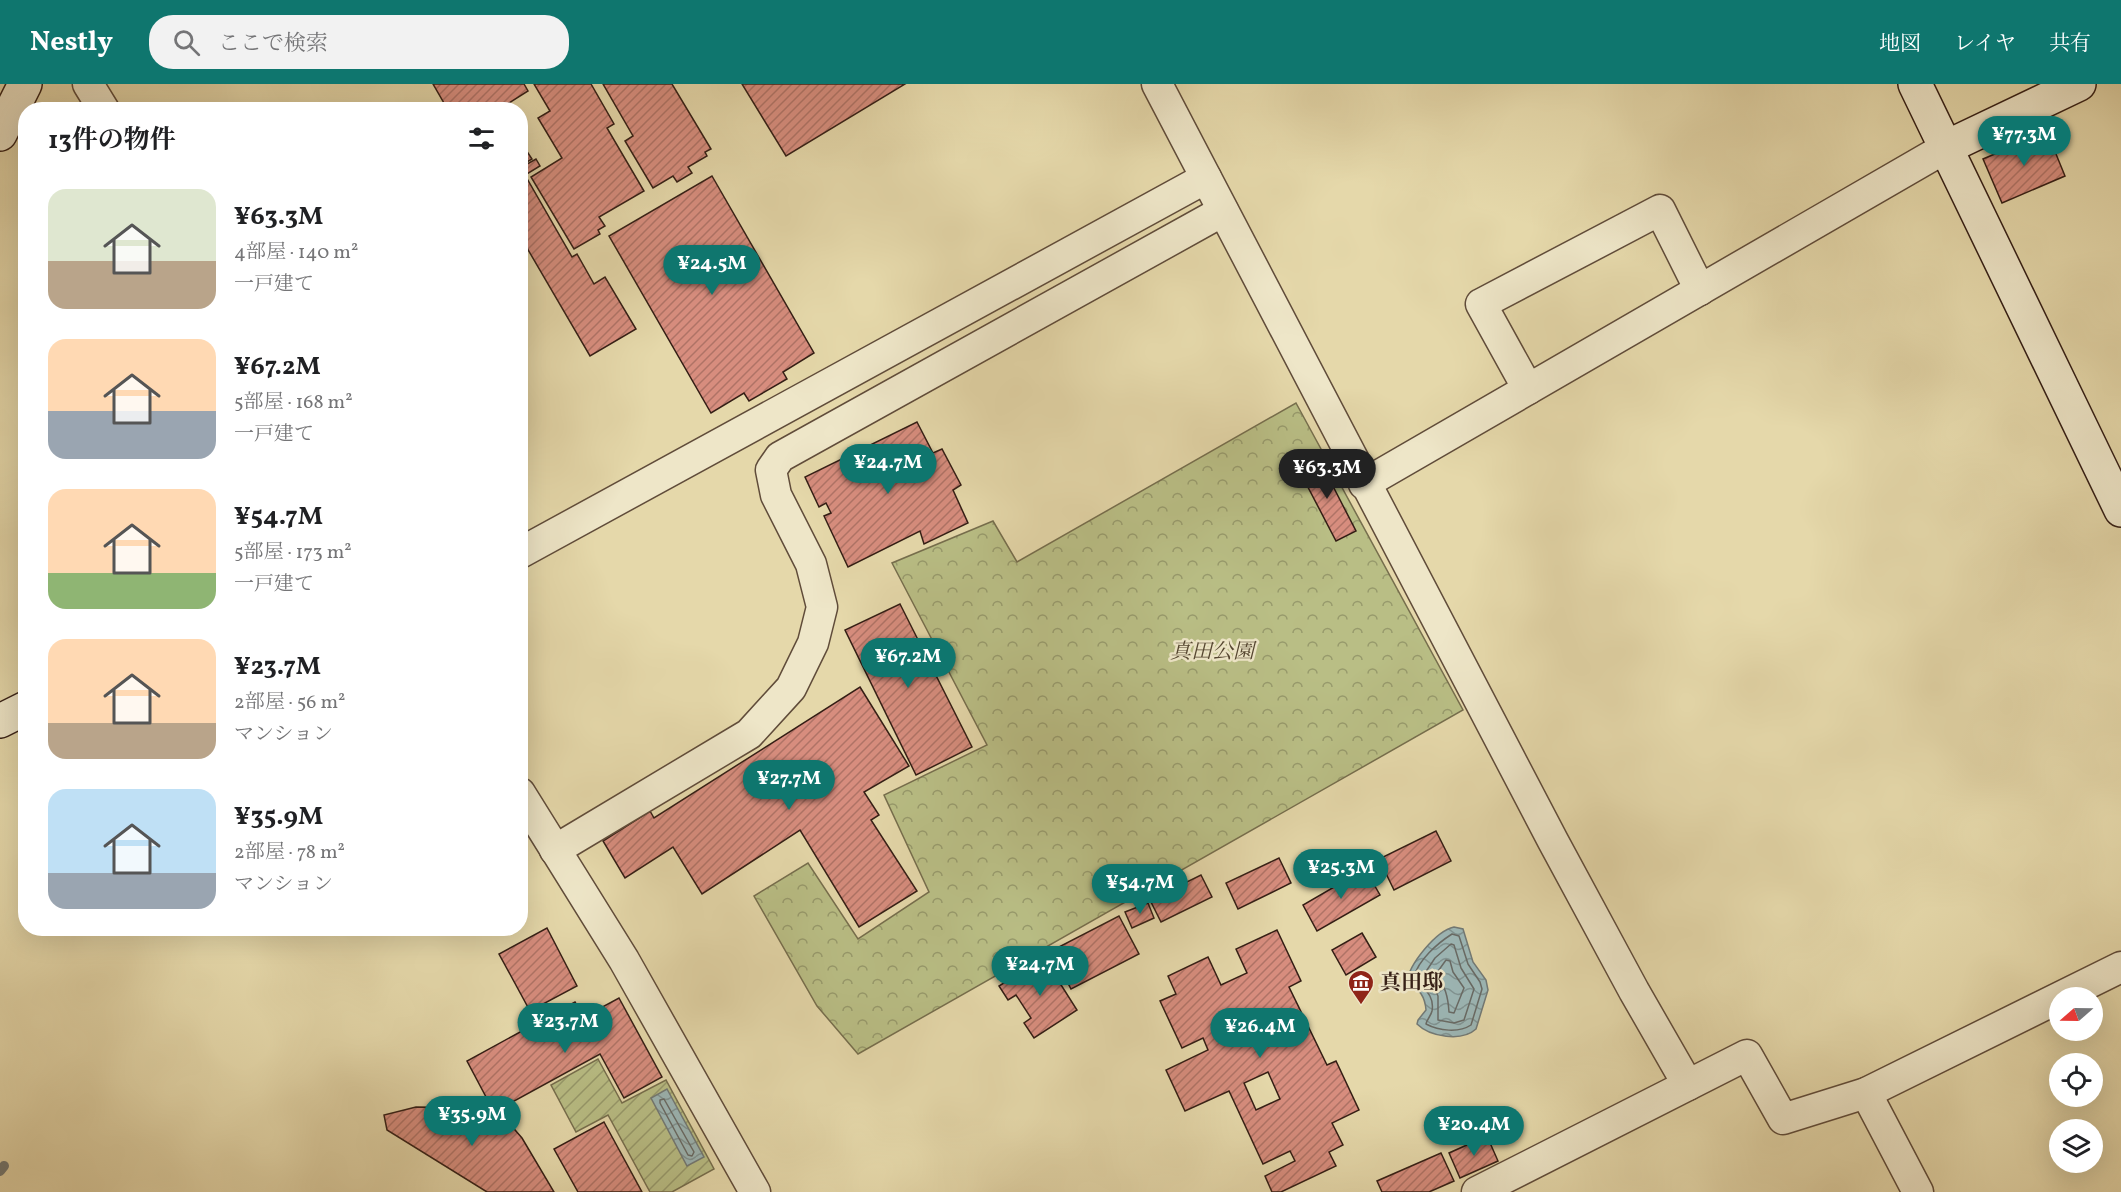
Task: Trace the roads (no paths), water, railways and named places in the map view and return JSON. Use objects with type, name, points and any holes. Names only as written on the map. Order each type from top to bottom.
[{"type":"street","points":[[0,134],[25,84]]},
{"type":"street","points":[[88,84],[99,102]]},
{"type":"street","points":[[1157,84],[1553,842],[1688,1085]]},
{"type":"street","points":[[1915,84],[2121,510]]},
{"type":"street","points":[[1365,484],[1947,147],[2079,84]]},
{"type":"street","points":[[528,549],[1206,177]]},
{"type":"street","points":[[1528,389],[1481,304],[1660,210],[1700,290]]},
{"type":"street","points":[[555,850],[749,734],[791,688],[813,643],[822,607],[811,564],[776,495],[771,470],[780,457],[1223,212]]},
{"type":"street","points":[[0,721],[18,712]]},
{"type":"street","points":[[528,806],[624,960],[755,1192]]},
{"type":"street","points":[[1478,1192],[1747,1055],[1783,1119],[1866,1093],[2121,967]]},
{"type":"street","points":[[1866,1093],[1918,1192]]},
{"type":"water","points":[[1454,927],[1463,929],[1473,962],[1486,980],[1488,990],[1476,1029],[1463,1036],[1455,1037],[1438,1035],[1417,1024],[1426,1010],[1424,1001],[1421,994],[1407,982],[1413,966],[1424,949],[1439,935]]},
{"type":"water","points":[[667,1089],[704,1157],[687,1166],[651,1098]]},
{"type":"waterway","points":[[0,1171],[4,1166]]},
{"type":"place","name":"真田邸","points":[[1361,1006]]},
{"type":"park label","name":"真田公園","points":[[1212,652]]}]
